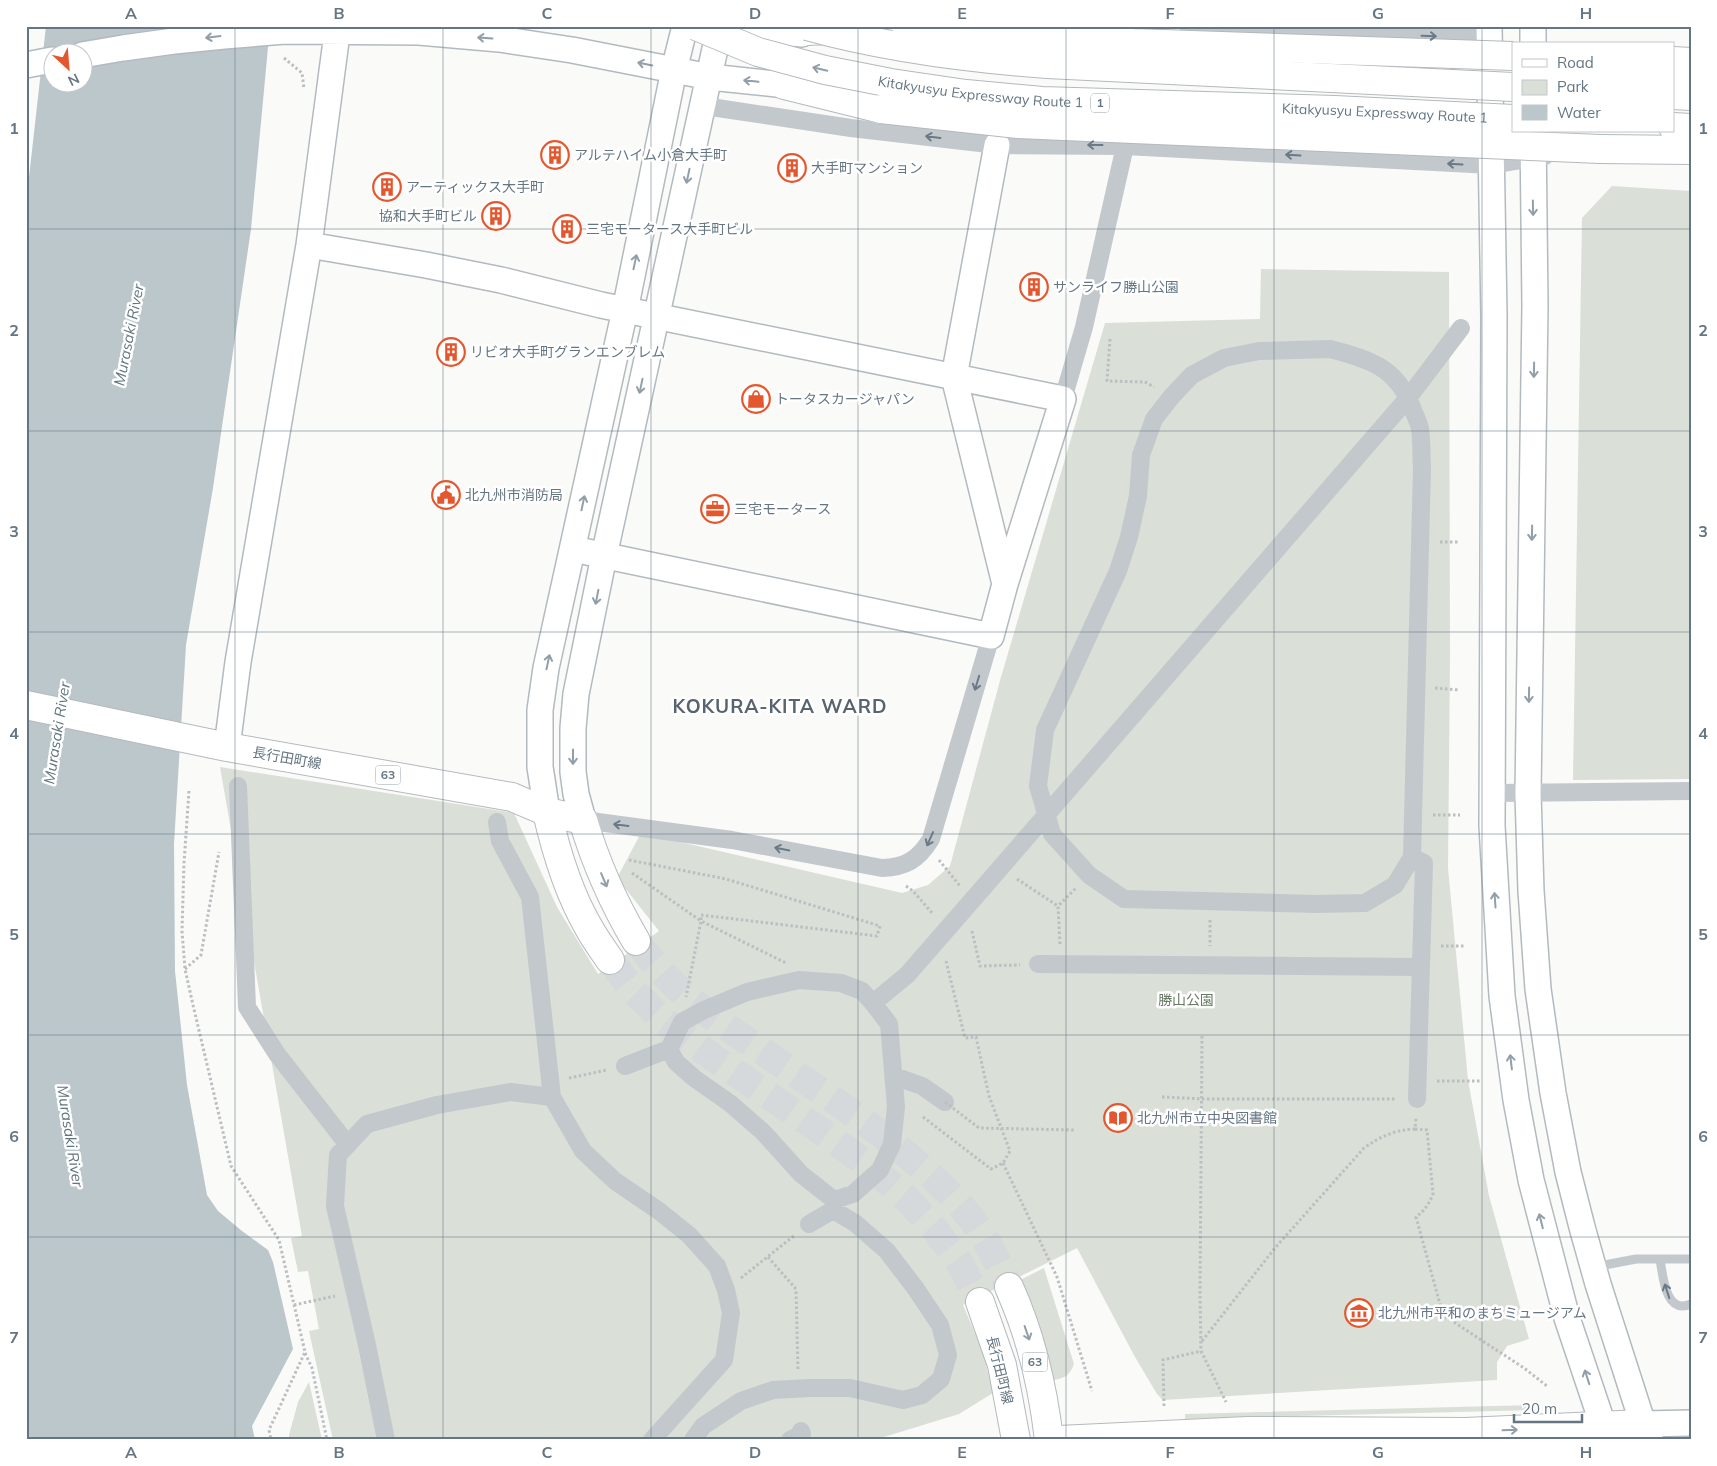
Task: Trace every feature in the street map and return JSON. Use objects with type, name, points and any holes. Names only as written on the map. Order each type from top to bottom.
[{"type":"main road","name":"Kitakyusyu Expressway Route 1","points":[[696,26],[758,52],[824,70],[891,83],[966,94],[1042,101],[1325,109],[1528,136]]},
{"type":"main road","points":[[807,26],[844,36],[912,50],[983,60],[1512,87]]},
{"type":"main road","points":[[781,32],[906,27],[1133,43],[1512,56]]},
{"type":"main road","points":[[1674,61],[1691,62]]},
{"type":"main road","points":[[784,85],[881,110],[1028,124],[1600,149],[1691,150]]},
{"type":"main road","points":[[1674,95],[1691,96]]},
{"type":"main road","points":[[1674,127],[1691,128]]},
{"type":"main road","name":"長行田町線","points":[[26,705],[227,747],[512,797],[546,812],[583,820]]},
{"type":"main road","points":[[546,812],[559,859],[572,892],[588,928],[610,960]]},
{"type":"main road","points":[[583,820],[614,904],[636,941]]},
{"type":"main road","name":"63","points":[[1009,1288],[1026,1330],[1036,1365],[1046,1413],[1049,1440]]},
{"type":"main road","name":"長行田町線","points":[[980,1302],[1002,1366],[1016,1440]]},
{"type":"main road","points":[[1059,1440],[1248,1431],[1646,1432]]},
{"type":"street","points":[[546,812],[540,767],[540,710],[546,668],[685,26]]},
{"type":"street","points":[[720,26],[604,556],[576,694],[573,728],[573,772],[576,794],[583,820],[732,840],[882,868],[894,868],[911,861],[925,849],[931,839],[1005,584],[1084,327],[1125,146]]},
{"type":"street","points":[[724,26],[781,32],[1045,49],[1501,70]]},
{"type":"street","points":[[1188,26],[1489,32],[1501,70],[1490,136],[1493,195],[1494,316],[1492,826],[1502,996],[1516,1100],[1531,1180],[1569,1325],[1606,1432]]},
{"type":"street","points":[[1533,26],[1533,42]]},
{"type":"street","points":[[227,747],[238,662],[309,245],[338,29]]},
{"type":"street","points":[[92,53],[207,38],[296,31],[338,29],[419,32],[499,39],[589,53],[710,77],[1011,109],[1490,136],[1691,143]]},
{"type":"street","points":[[26,65],[42,62]]},
{"type":"street","points":[[1674,76],[1691,77]]},
{"type":"street","points":[[704,106],[851,128],[997,144],[1125,146],[1491,165],[1528,136]]},
{"type":"street","points":[[1528,136],[1535,306],[1528,794],[1531,891],[1538,989],[1553,1093],[1568,1172],[1594,1267],[1646,1432],[1691,1423]]},
{"type":"street","points":[[997,144],[954,377],[1005,584]]},
{"type":"street","points":[[309,245],[435,267],[625,310],[1063,398]]},
{"type":"street","points":[[873,1003],[907,975],[1047,816],[1408,398],[1461,328]]},
{"type":"street","points":[[1330,349],[1362,357],[1382,368],[1397,381],[1408,398],[1420,427],[1422,468],[1414,771],[1415,815],[1412,857],[1395,884],[1365,903],[1316,904],[1124,899],[1089,875],[1052,834],[1038,786],[1044,730],[1118,571],[1129,537],[1136,504],[1141,455],[1154,419],[1192,375],[1224,358],[1259,351],[1330,349]]},
{"type":"street","points":[[573,549],[991,636]]},
{"type":"street","points":[[238,786],[247,1007],[277,1054],[348,1145]]},
{"type":"street","points":[[1492,793],[1691,791]]},
{"type":"street","points":[[497,822],[500,841],[530,897],[556,1086],[583,1151],[615,1181],[659,1211],[689,1235],[717,1266],[726,1290],[731,1313],[724,1360],[654,1439]]},
{"type":"street","points":[[1412,857],[1424,863],[1417,1099]]},
{"type":"street","points":[[1038,964],[1421,967]]},
{"type":"street","points":[[625,1066],[669,1049],[682,1022],[704,1010],[747,992],[798,980],[841,983],[862,991],[889,1024],[896,1108],[892,1144],[880,1170],[853,1194],[833,1205],[809,1224]]},
{"type":"street","points":[[669,1049],[676,1062],[694,1078],[731,1104],[763,1132],[801,1174],[833,1205],[887,1251],[940,1325],[948,1355],[941,1379],[922,1395],[903,1400],[850,1388],[772,1390],[741,1401],[703,1426],[693,1440]]},
{"type":"street","points":[[894,1076],[922,1086],[945,1102]]},
{"type":"street","points":[[386,1440],[368,1345],[335,1206],[338,1155],[367,1124],[437,1105],[556,1086]]},
{"type":"lane","points":[[1594,1267],[1636,1259],[1691,1259]]},
{"type":"lane","points":[[1660,1259],[1669,1297],[1676,1305],[1691,1304]]},
{"type":"path","points":[[1110,339],[1107,381],[1145,382]]},
{"type":"path","points":[[189,791],[182,931],[186,968],[231,1166],[279,1240],[305,1352],[312,1368],[328,1440]]},
{"type":"path","points":[[1415,815],[1460,816]]},
{"type":"path","points":[[186,968],[201,955],[220,843]]},
{"type":"path","points":[[629,860],[726,879],[880,926],[876,936],[701,915],[682,1022]]},
{"type":"path","points":[[1000,868],[1058,906]]},
{"type":"path","points":[[632,873],[701,921],[802,970],[822,982]]},
{"type":"path","points":[[1061,964],[1058,906],[1089,875]]},
{"type":"path","points":[[906,886],[913,891],[934,916]]},
{"type":"path","points":[[1210,902],[1210,966]]},
{"type":"path","points":[[924,1116],[991,1169],[1003,1163],[1010,1151],[990,1096],[976,1037],[965,1038],[944,953]]},
{"type":"path","points":[[988,965],[1038,964]]},
{"type":"path","points":[[1202,1036],[1201,1351],[1226,1402]]},
{"type":"path","points":[[556,1086],[625,1066]]},
{"type":"path","points":[[1418,1081],[1481,1081]]},
{"type":"path","points":[[1162,1097],[1203,1099],[1417,1099],[1415,1129]]},
{"type":"path","points":[[945,1102],[979,1128],[1074,1130]]},
{"type":"path","points":[[1202,1341],[1275,1248],[1364,1148],[1390,1132],[1415,1129],[1427,1130],[1433,1194],[1430,1203],[1416,1217],[1442,1315],[1524,1368],[1547,1386]]},
{"type":"path","points":[[1003,1163],[1056,1278],[1092,1391]]},
{"type":"path","points":[[760,1263],[809,1224]]},
{"type":"path","points":[[768,1257],[796,1290],[798,1389]]},
{"type":"path","points":[[294,1305],[336,1296]]},
{"type":"path","points":[[1164,1406],[1163,1360],[1201,1351]]},
{"type":"path","points":[[271,1440],[269,1430],[305,1352]]},
{"type":"green space","points":[[1612,186],[1691,191],[1691,779],[1573,780],[1582,218]]},
{"type":"green space","name":"勝山公園","points":[[1261,269],[1449,272],[1450,657],[1448,868],[1468,1080],[1489,1196],[1529,1339],[1507,1346],[1497,1362],[1497,1380],[1163,1400],[1157,1394],[1135,1357],[1077,1248],[963,1305],[983,1352],[993,1393],[959,1414],[874,1440],[333,1440],[309,1331],[319,1329],[308,1271],[298,1272],[291,1238],[302,1236],[220,767],[514,813],[557,907],[598,974],[659,931],[617,878],[641,833],[902,893],[928,885],[950,866],[1001,677],[1105,323],[1260,319]]},
{"type":"green space","points":[[1044,1268],[1074,1364],[1067,1375],[1054,1380],[1038,1321],[1020,1280]]},
{"type":"green space","points":[[309,1382],[322,1440],[289,1440],[298,1402]]},
{"type":"green space","points":[[1532,1405],[1533,1410],[1185,1419],[1185,1414]]},
{"type":"water","name":"Murasaki River","points":[[46,26],[270,26],[251,229],[213,488],[186,645],[174,844],[175,971],[187,1085],[207,1195],[218,1211],[268,1250],[273,1262],[293,1349],[252,1426],[255,1440],[26,1440],[26,204],[42,62],[42,92],[92,92],[92,42],[44,42]]},
{"type":"tunnel","points":[[636,941],[670,980],[700,1007],[840,1104],[919,1165],[973,1220],[990,1248],[1009,1287]]},
{"type":"tunnel","points":[[610,960],[635,993],[665,1022],[871,1167],[907,1199],[933,1227],[958,1260],[980,1302]]},
{"type":"place","name":"アルテハイム小倉大手町","points":[[555,155]]},
{"type":"place","name":"大手町マンション","points":[[792,168]]},
{"type":"place","name":"アーティックス大手町","points":[[387,187]]},
{"type":"place","name":"協和大手町ビル","points":[[496,216]]},
{"type":"place","name":"三宅モータース大手町ビル","points":[[567,229]]},
{"type":"place","name":"サンライフ勝山公園","points":[[1034,287]]},
{"type":"place","name":"リビオ大手町グランエンブレム","points":[[451,352]]},
{"type":"place","name":"トータスカージャパン","points":[[756,399]]},
{"type":"place","name":"北九州市消防局","points":[[446,495]]},
{"type":"place","name":"三宅モータース","points":[[715,509]]},
{"type":"place","name":"北九州市立中央図書館","points":[[1118,1118]]},
{"type":"place","name":"北九州市平和のまちミュージアム","points":[[1359,1313]]},
{"type":"district","name":"KOKURA-KITA WARD","points":[[780,706]]}]
